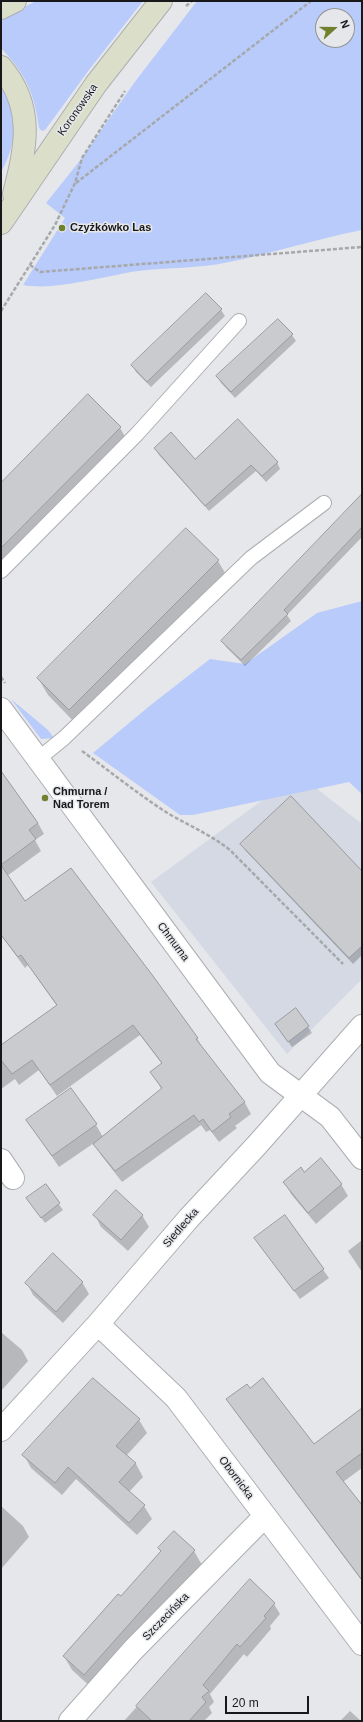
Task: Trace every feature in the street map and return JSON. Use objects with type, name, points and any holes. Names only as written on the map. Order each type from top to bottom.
[{"type":"main road","points":[[1,8],[15,1]]},
{"type":"main road","name":"Koronowska","points":[[6,216],[96,84],[161,1]]},
{"type":"main road","points":[[1,67],[11,78],[20,96],[25,118],[23,157],[6,216]]},
{"type":"street","name":"Chmurna","points":[[1,710],[8,736],[37,760],[270,1074],[299,1096],[330,1116],[362,1158]]},
{"type":"street","name":"Siedlecka","points":[[1,1430],[98,1324],[189,1218],[257,1145],[362,1026]]},
{"type":"street","points":[[1,1160],[13,1178]]},
{"type":"street","name":"Obornicka","points":[[98,1324],[176,1398],[362,1644]]},
{"type":"street","name":"Szczecińska","points":[[70,1721],[133,1650],[265,1516]]},
{"type":"lane","points":[[1,571],[138,434],[239,321]]},
{"type":"lane","points":[[37,760],[64,738],[250,558],[324,503]]},
{"type":"path","points":[[186,6],[192,1]]},
{"type":"path","points":[[75,184],[311,1]]},
{"type":"path","points":[[1,311],[55,225],[75,184],[82,158],[128,88]]},
{"type":"path","points":[[30,265],[40,272],[362,247]]},
{"type":"path","points":[[1,677],[9,688]]},
{"type":"path","points":[[64,738],[150,801],[170,814],[215,838],[230,850],[343,964]]},
{"type":"shaded area","points":[[36,1],[143,1],[89,70],[45,130],[42,131],[39,128],[37,115],[28,85],[17,67],[1,48],[1,19]]},
{"type":"shaded area","points":[[197,1],[362,1],[362,230],[218,264],[138,271],[64,285],[23,285],[65,218],[46,203],[82,158],[134,83]]},
{"type":"shaded area","points":[[1,86],[11,107],[14,129],[11,150],[1,172]]},
{"type":"shaded area","points":[[362,601],[362,794],[349,782],[193,815],[180,815],[93,753],[152,704],[210,659],[245,664],[317,613]]},
{"type":"shaded area","points":[[11,699],[48,730],[54,738],[41,739]]},
{"type":"shaded area","points":[[298,774],[362,824],[362,979],[287,1054],[151,882]]},
{"type":"building","points":[[206,293],[222,309],[147,382],[131,365]]},
{"type":"building","points":[[278,319],[293,334],[231,392],[216,376]]},
{"type":"building","points":[[88,394],[121,427],[1,548],[1,483]]},
{"type":"building","points":[[238,419],[278,462],[262,476],[251,465],[205,506],[154,448],[171,432],[195,459]]},
{"type":"building","points":[[362,494],[362,527],[284,610],[288,614],[241,660],[221,641]]},
{"type":"building","points":[[186,528],[219,560],[69,710],[37,678]]},
{"type":"building","points":[[1,771],[38,823],[29,830],[36,839],[1,865]]},
{"type":"building","points":[[291,796],[362,871],[362,946],[349,958],[240,844]]},
{"type":"building","points":[[1,865],[25,901],[71,868],[153,976],[198,1038],[196,1039],[245,1102],[229,1114],[231,1117],[212,1132],[203,1119],[199,1122],[194,1115],[115,1171],[93,1144],[162,1088],[150,1072],[162,1063],[133,1025],[50,1085],[32,1060],[12,1074],[1,1060],[1,1045],[57,1005],[21,955],[18,957],[1,935]]},
{"type":"building","points":[[296,1008],[309,1026],[288,1042],[275,1024]]},
{"type":"building","points":[[71,1088],[97,1124],[52,1156],[26,1120]]},
{"type":"building","points":[[321,1158],[342,1184],[308,1213],[283,1182],[301,1167],[304,1172]]},
{"type":"building","points":[[46,1184],[60,1203],[41,1218],[26,1198]]},
{"type":"building","points":[[116,1190],[143,1215],[121,1240],[93,1215]]},
{"type":"building","points":[[285,1215],[324,1269],[294,1291],[254,1238]]},
{"type":"building","points":[[53,1253],[83,1282],[56,1312],[25,1283]]},
{"type":"building","points":[[93,1378],[140,1419],[116,1446],[136,1463],[119,1482],[145,1505],[129,1523],[68,1467],[55,1483],[22,1455]]},
{"type":"building","points":[[263,1378],[314,1444],[362,1408],[362,1453],[336,1472],[362,1505],[362,1580],[226,1399],[247,1384],[250,1388]]},
{"type":"building","points":[[174,1531],[195,1550],[84,1675],[63,1656],[118,1594],[121,1596],[161,1551],[158,1548]]},
{"type":"building","points":[[250,1579],[275,1603],[264,1616],[266,1618],[240,1647],[237,1644],[203,1685],[209,1691],[202,1697],[206,1702],[189,1721],[152,1721],[136,1706]]},
{"type":"place","name":"Czyżkówko Las","points":[[62,228]]},
{"type":"place","name":"Chmurna / Nad Torem","points":[[45,798]]}]
